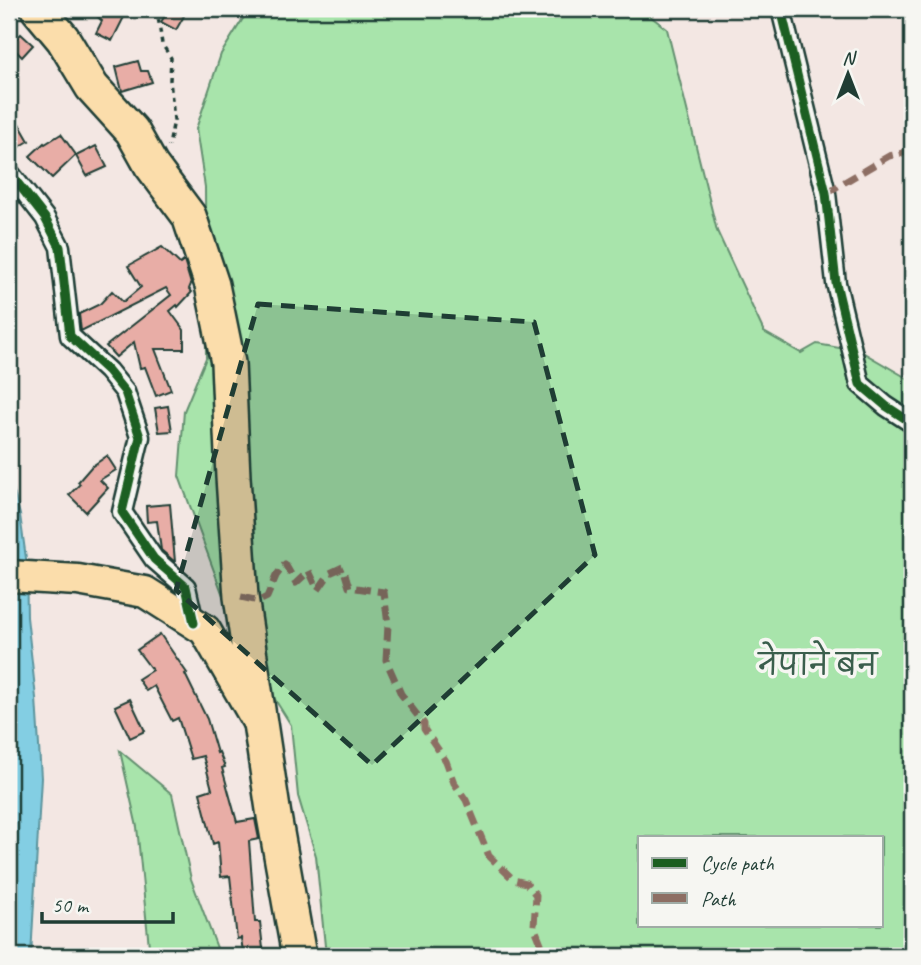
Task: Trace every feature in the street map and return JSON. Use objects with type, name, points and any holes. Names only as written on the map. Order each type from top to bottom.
[{"type":"highway","points":[[38,9],[63,38],[92,87],[132,131],[151,165],[189,216],[212,285],[228,363],[242,597],[276,829],[299,956]]},
{"type":"main road","points":[[9,576],[78,580],[145,592],[205,630],[261,727]]},
{"type":"street","points":[[781,9],[826,193],[836,283],[860,384],[912,423]]},
{"type":"street","points":[[9,172],[45,218],[60,247],[70,336],[108,371],[125,391],[140,437],[122,512],[153,559],[186,587],[194,623]]},
{"type":"path","points":[[151,165],[171,144],[174,120],[171,58],[162,44],[157,9]]},
{"type":"highlighted area","points":[[258,304],[534,322],[595,555],[372,765],[176,590]]},
{"type":"green space","name":"नेपाने बन","points":[[249,9],[641,9],[667,29],[717,231],[764,332],[801,353],[817,344],[862,352],[912,381],[912,956],[326,956],[316,856],[298,796],[291,725],[242,647],[179,476],[184,411],[206,358],[205,187],[196,129],[221,54]]},
{"type":"green space","points":[[120,751],[172,794],[191,879],[220,956],[150,956],[137,827]]},
{"type":"water","points":[[9,472],[20,515],[26,558],[27,617],[41,778],[31,956],[9,956]]},
{"type":"building","points":[[90,9],[128,9],[112,41],[96,33],[102,21]]},
{"type":"building","points":[[169,9],[184,16],[176,30],[161,22]]},
{"type":"building","points":[[21,34],[33,45],[22,57],[10,45]]},
{"type":"building","points":[[138,61],[141,71],[148,71],[152,82],[122,91],[116,67]]},
{"type":"building","points":[[9,106],[29,141],[9,153]]},
{"type":"building","points":[[61,134],[76,155],[52,178],[30,156],[44,143]]},
{"type":"building","points":[[96,146],[107,167],[87,176],[76,156]]},
{"type":"building","points":[[162,247],[180,264],[184,261],[191,284],[189,289],[192,292],[178,307],[177,305],[170,311],[184,330],[184,349],[155,349],[171,390],[156,396],[145,367],[140,368],[134,342],[116,357],[106,346],[171,295],[166,288],[81,331],[79,314],[100,304],[112,291],[123,302],[141,287],[128,266]]},
{"type":"building","points":[[168,406],[172,431],[159,432],[155,408]]},
{"type":"building","points":[[107,456],[116,470],[100,480],[108,488],[86,512],[69,495],[91,467]]},
{"type":"building","points":[[170,504],[175,562],[161,550],[157,521],[147,522],[146,506]]},
{"type":"building","points":[[160,634],[187,673],[185,674],[207,719],[217,753],[219,752],[225,767],[222,768],[237,822],[255,819],[259,839],[249,841],[255,922],[260,922],[263,949],[243,952],[241,938],[237,939],[230,876],[221,877],[218,842],[213,844],[200,793],[212,789],[203,756],[191,759],[178,718],[172,721],[154,686],[146,691],[138,679],[152,670],[137,650]]},
{"type":"building","points":[[130,699],[145,731],[130,738],[115,706]]},
{"type":"marked path","points":[[826,193],[889,156],[912,151]]},
{"type":"marked path","points":[[241,597],[259,601],[267,597],[276,576],[285,564],[296,583],[309,571],[318,590],[330,573],[343,567],[349,587],[384,592],[388,625],[386,660],[401,694],[424,724],[424,729],[446,761],[454,783],[466,800],[489,856],[514,880],[526,883],[536,895],[534,926],[546,956]]},
{"type":"cycle path","points":[[781,9],[826,193],[836,283],[860,384],[912,423]]},
{"type":"cycle path","points":[[9,172],[45,218],[60,247],[70,336],[108,371],[125,392],[140,437],[122,512],[154,559],[186,587],[194,623]]}]
